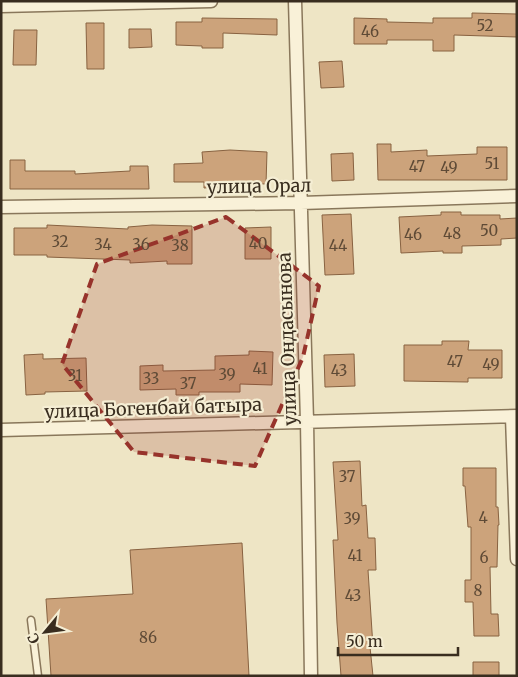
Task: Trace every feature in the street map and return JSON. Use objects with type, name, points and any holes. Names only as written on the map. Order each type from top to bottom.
[{"type":"street","points":[[1,6],[211,1]]},
{"type":"street","name":"улица Ондасынова","points":[[295,1],[307,421],[310,676]]},
{"type":"street","name":"улица Орал","points":[[1,208],[301,203],[517,196]]},
{"type":"street","points":[[514,416],[517,558]]},
{"type":"street","name":"улица Богенбай батыра","points":[[1,430],[514,416]]},
{"type":"lane","points":[[31,620],[38,676]]},
{"type":"highlighted area","points":[[226,217],[319,286],[303,357],[255,466],[134,452],[62,364],[97,264]]},
{"type":"building","points":[[472,13],[517,14],[517,37],[454,35],[454,51],[433,51],[433,40],[387,40],[387,44],[354,44],[354,18],[387,19],[387,22],[433,23],[433,18],[472,18]]},
{"type":"building","points":[[202,18],[277,19],[277,35],[223,33],[223,48],[176,45],[176,22],[202,22]]},
{"type":"building","points":[[86,23],[104,23],[104,69],[87,69]]},
{"type":"building","points":[[129,29],[151,29],[152,47],[129,48]]},
{"type":"building","points":[[14,30],[37,30],[36,65],[13,65]]},
{"type":"building","points":[[342,61],[344,87],[321,88],[319,62]]},
{"type":"building","points":[[377,144],[391,144],[391,152],[427,150],[427,156],[477,154],[477,147],[507,147],[507,180],[378,180]]},
{"type":"building","points":[[230,150],[267,152],[266,184],[233,183],[233,186],[204,188],[204,182],[174,182],[174,164],[203,163],[202,152]]},
{"type":"building","points":[[353,153],[354,180],[332,181],[331,154]]},
{"type":"building","points":[[10,160],[25,160],[25,171],[75,171],[75,174],[130,171],[130,166],[148,166],[149,189],[10,189]]},
{"type":"building","points":[[441,212],[461,212],[461,215],[500,215],[500,219],[517,218],[517,238],[501,239],[501,245],[462,246],[462,253],[443,253],[443,251],[401,253],[399,217],[441,215]]},
{"type":"building","points":[[351,214],[354,274],[325,275],[322,215]]},
{"type":"building","points":[[47,225],[128,229],[128,227],[152,225],[192,226],[192,264],[167,264],[167,261],[130,263],[130,260],[14,255],[14,228],[47,228]]},
{"type":"building","points":[[271,227],[271,259],[245,259],[245,228]]},
{"type":"building","points":[[442,341],[469,341],[468,350],[502,350],[502,378],[468,378],[468,382],[404,381],[404,345],[442,345]]},
{"type":"building","points":[[249,351],[273,352],[272,385],[240,384],[240,392],[199,392],[199,395],[176,395],[176,389],[140,390],[140,366],[163,365],[163,371],[215,370],[215,356],[249,355]]},
{"type":"building","points":[[43,354],[43,359],[86,358],[87,391],[45,392],[45,394],[26,395],[24,355]]},
{"type":"building","points":[[354,354],[355,386],[325,387],[324,355]]},
{"type":"building","points":[[360,461],[362,506],[366,505],[368,538],[375,538],[376,570],[368,570],[373,647],[370,647],[373,676],[341,676],[333,540],[338,540],[333,462]]},
{"type":"building","points":[[463,468],[496,468],[496,507],[498,507],[499,525],[497,567],[490,567],[491,614],[498,614],[499,636],[474,636],[473,602],[465,602],[465,580],[471,580],[471,527],[468,527],[465,486],[463,486]]},
{"type":"building","points":[[242,543],[249,676],[51,676],[46,599],[133,594],[130,550]]},
{"type":"building","points":[[473,662],[499,662],[499,676],[473,676]]}]
